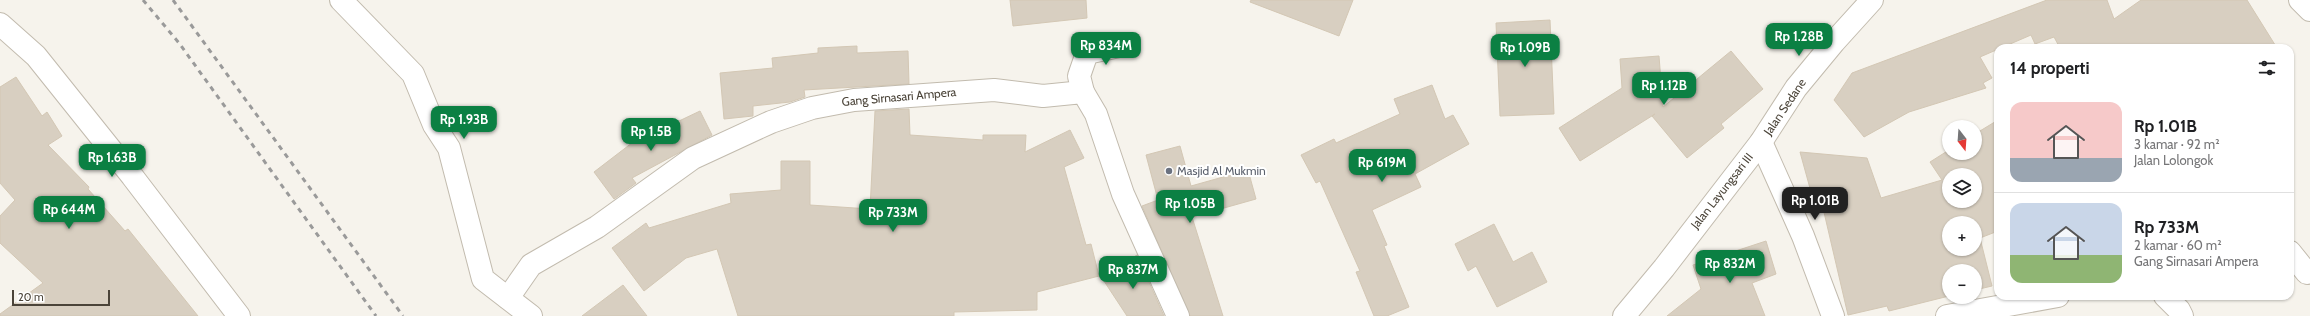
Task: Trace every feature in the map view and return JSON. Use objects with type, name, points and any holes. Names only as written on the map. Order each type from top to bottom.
[{"type":"street","points":[[341,0],[413,74],[434,125],[449,148],[483,279],[532,316]]},
{"type":"street","name":"Jalan Sedane","points":[[1761,142],[1796,88],[1834,42],[1872,0]]},
{"type":"street","points":[[2300,0],[2310,10]]},
{"type":"street","points":[[0,24],[36,56],[132,176],[239,316]]},
{"type":"street","points":[[1128,44],[1087,54],[1079,76],[1083,92],[1096,114],[1123,194],[1178,316]]},
{"type":"street","name":"Gang Sirnasari Ampera","points":[[508,298],[531,265],[597,226],[693,158],[771,122],[812,108],[854,100],[994,90],[1043,96],[1083,92]]},
{"type":"street","points":[[1761,142],[1803,236],[1833,316]]},
{"type":"street","name":"Jalan Layungsari III","points":[[1624,316],[1664,268],[1761,142]]},
{"type":"street","points":[[2294,257],[2307,273],[2310,271]]},
{"type":"street","points":[[1947,316],[2036,300]]},
{"type":"street","points":[[2169,300],[2179,310],[2182,316]]},
{"type":"building","points":[[1010,0],[1086,0],[1087,18],[1013,26]]},
{"type":"building","points":[[1251,0],[1353,0],[1339,36],[1250,2]]},
{"type":"building","points":[[2047,0],[2107,0],[2114,19],[2141,0],[2247,0],[2274,44],[2058,44],[2054,37],[2035,44],[2031,35],[2010,44],[1994,44],[1994,51],[1980,57],[1992,78],[1983,83],[1986,88],[1909,112],[1864,137],[1834,100],[1852,73]]},
{"type":"building","points":[[1550,20],[1554,114],[1500,116],[1496,23]]},
{"type":"building","points":[[857,46],[857,53],[908,51],[909,84],[804,90],[805,97],[790,102],[753,106],[753,116],[724,119],[720,73],[773,68],[772,58],[818,53],[818,48]]},
{"type":"building","points":[[1731,51],[1763,89],[1721,124],[1724,128],[1687,158],[1652,116],[1655,114],[1580,161],[1559,128],[1622,88],[1620,59],[1659,56],[1663,107]]},
{"type":"building","points":[[16,77],[42,116],[47,112],[62,136],[48,145],[89,187],[88,189],[125,231],[128,229],[198,316],[0,316],[0,314],[43,283],[0,243],[0,216],[15,200],[0,183],[0,87]]},
{"type":"building","points":[[1432,85],[1445,119],[1453,115],[1469,144],[1415,174],[1421,187],[1372,210],[1387,245],[1384,246],[1409,307],[1387,316],[1374,316],[1356,272],[1360,271],[1320,181],[1316,183],[1301,155],[1334,139],[1336,143],[1400,114],[1394,99]]},
{"type":"building","points":[[909,109],[910,135],[983,140],[983,135],[1026,135],[1025,152],[1070,130],[1084,158],[1064,167],[1086,245],[1091,244],[1099,276],[1037,292],[1037,310],[954,312],[954,316],[738,316],[717,249],[686,258],[644,291],[612,248],[646,223],[649,228],[731,203],[730,194],[781,190],[781,161],[810,161],[810,205],[870,209],[875,111]]},
{"type":"building","points":[[700,111],[712,135],[632,178],[636,183],[614,199],[594,172],[654,126],[658,131]]},
{"type":"building","points":[[1994,122],[1994,233],[1982,237],[1982,216],[1942,216],[1942,256],[1982,256],[1982,246],[1992,286],[1982,288],[1982,264],[1942,264],[1942,298],[1889,311],[1887,306],[1848,315],[1823,208],[1816,210],[1800,152],[1867,158],[1881,198],[1942,180],[1930,162],[1942,154],[1942,160],[1982,160],[1982,130]]},
{"type":"building","points":[[1180,146],[1191,186],[1248,170],[1256,199],[1192,217],[1223,316],[1190,316],[1142,206],[1158,200],[1146,155]]},
{"type":"building","points":[[1494,224],[1513,262],[1532,252],[1547,282],[1497,307],[1476,266],[1468,271],[1455,244]]},
{"type":"building","points":[[1766,241],[1776,274],[1752,283],[1765,316],[1667,316],[1701,289],[1693,265]]},
{"type":"building","points":[[1137,255],[1164,316],[1127,316],[1102,278]]},
{"type":"building","points":[[623,285],[647,316],[582,316]]},
{"type":"railway","points":[[143,0],[179,43],[376,316]]},
{"type":"railway","points":[[173,0],[403,316]]},
{"type":"place","name":"Masjid Al Mukmin","points":[[1169,171]]}]
